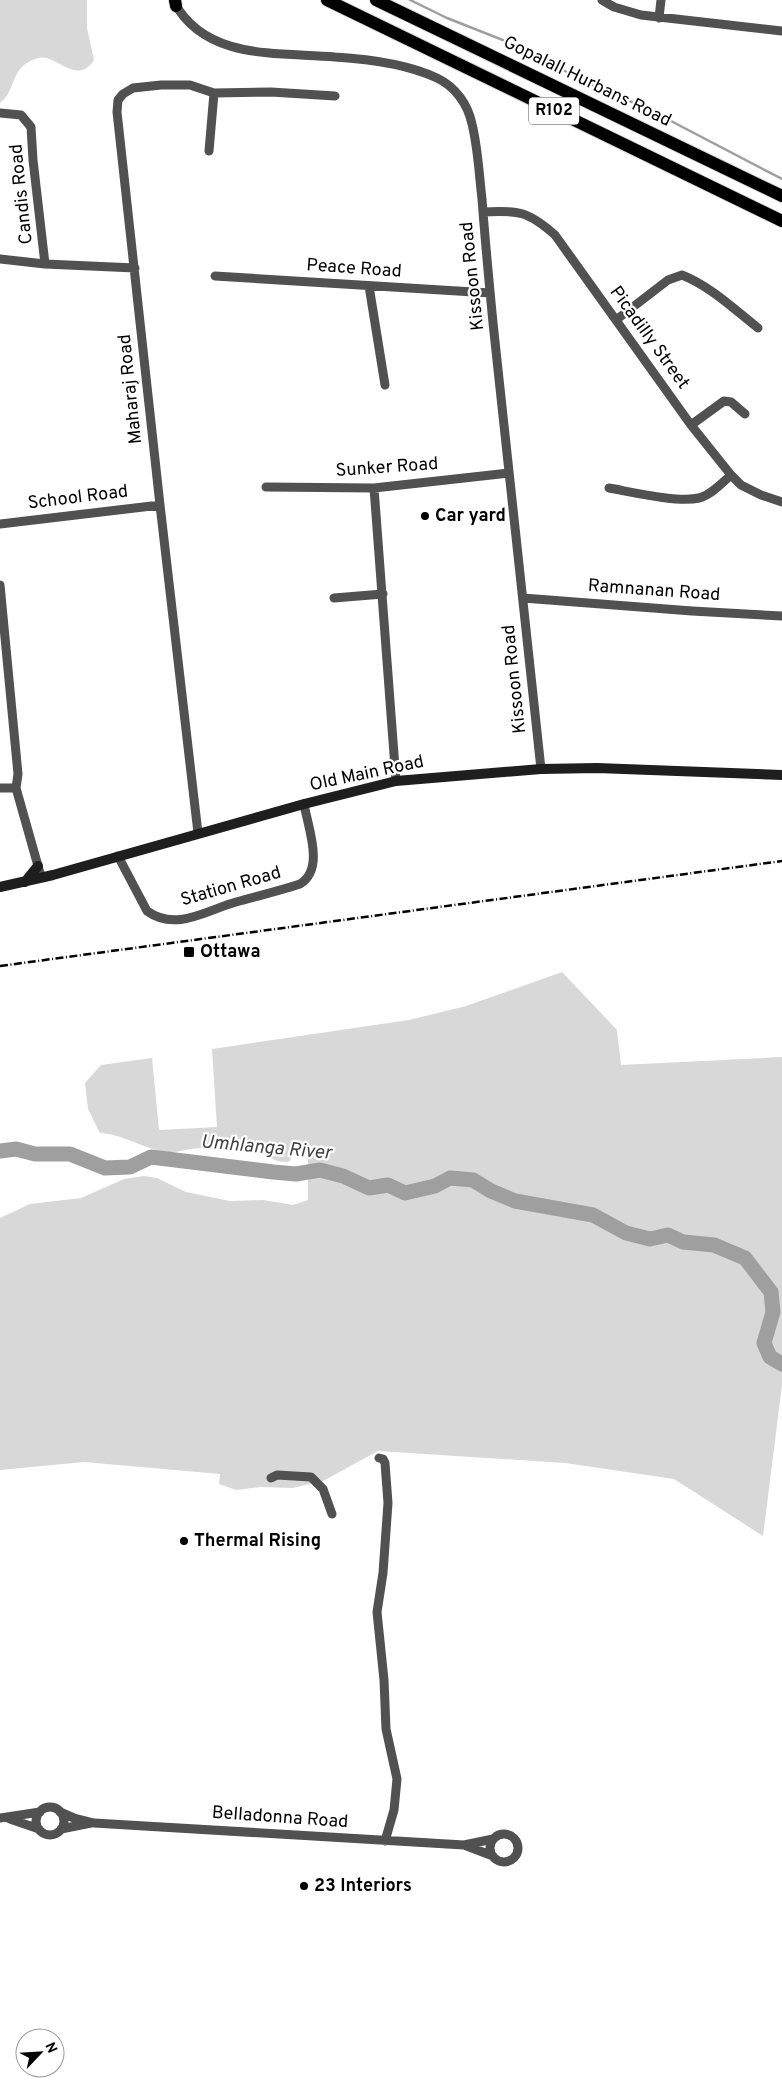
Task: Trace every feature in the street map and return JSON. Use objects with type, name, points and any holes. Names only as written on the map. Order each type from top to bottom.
[{"type":"main road","name":"R102","points":[[327,0],[782,221]]},
{"type":"main road","name":"Gopalall Hurbans Road","points":[[376,0],[782,196]]},
{"type":"street","points":[[602,0],[614,8],[641,15],[782,31]]},
{"type":"street","points":[[659,18],[661,0]]},
{"type":"street","name":"Kissoon Road","points":[[175,2],[185,18],[207,37],[232,47],[258,53],[366,60],[421,72],[439,79],[454,90],[465,103],[472,124],[483,212],[509,473],[542,769]]},
{"type":"street","name":"Maharaj Road","points":[[198,833],[135,268],[122,171],[117,112],[118,100],[123,94],[133,88],[161,85],[190,85],[214,93]]},
{"type":"street","points":[[209,151],[214,93],[271,92],[335,96]]},
{"type":"street","name":"Candis Road","points":[[0,113],[20,115],[31,127],[33,160],[46,264]]},
{"type":"street","name":"Picadilly Street","points":[[483,212],[513,211],[527,214],[541,223],[555,236],[691,425],[731,475],[741,484],[754,491],[782,502]]},
{"type":"street","points":[[0,259],[46,264],[135,268]]},
{"type":"street","points":[[616,320],[668,280],[682,275],[693,279],[708,289],[758,328]]},
{"type":"street","name":"Peace Road","points":[[215,276],[490,293]]},
{"type":"street","points":[[369,286],[385,385]]},
{"type":"street","points":[[691,425],[724,401],[731,402],[745,414]]},
{"type":"street","name":"Sunker Road","points":[[266,487],[374,488],[509,473]]},
{"type":"street","points":[[609,488],[650,496],[691,499],[706,495],[731,475]]},
{"type":"street","points":[[374,488],[396,781]]},
{"type":"street","name":"School Road","points":[[0,524],[160,505]]},
{"type":"street","points":[[0,585],[18,774],[16,788],[41,878]]},
{"type":"street","points":[[334,598],[383,594]]},
{"type":"street","name":"Ramnanan Road","points":[[523,598],[782,616]]},
{"type":"street","name":"Old Main Road","points":[[0,887],[41,878],[304,804],[396,781],[542,769],[597,768],[782,775]]},
{"type":"street","points":[[0,788],[16,788]]},
{"type":"street","name":"Station Road","points":[[118,856],[147,911],[153,916],[173,920],[200,916],[234,902],[300,884],[309,879],[314,860],[304,804]]},
{"type":"street","points":[[26,882],[38,866]]},
{"type":"street","points":[[378,1458],[383,1459],[385,1463],[388,1503],[383,1573],[377,1612],[384,1680],[386,1728],[396,1779],[394,1810],[385,1841]]},
{"type":"street","points":[[271,1478],[277,1475],[311,1476],[323,1489],[332,1514]]},
{"type":"street","name":"Belladonna Road","points":[[4,1818],[40,1812],[43,1809],[52,1807],[74,1818],[94,1823],[464,1845],[494,1839],[501,1834],[510,1835],[518,1846],[516,1854],[509,1860],[500,1861],[493,1856],[464,1845]]},
{"type":"street","points":[[39,1829],[36,1820],[40,1812]]},
{"type":"street","points":[[60,1812],[64,1820],[61,1829]]},
{"type":"street","name":"Belladonna Road","points":[[4,1818],[39,1829],[50,1835],[61,1829],[94,1823]]},
{"type":"street","points":[[493,1856],[490,1847],[494,1839]]},
{"type":"shaded area","points":[[0,0],[87,0],[87,28],[94,60],[87,67],[80,70],[73,70],[45,58],[29,61],[18,72],[9,92],[0,103]]},
{"type":"shaded area","points":[[562,972],[617,1030],[621,1065],[782,1057],[782,1385],[763,1536],[674,1479],[565,1463],[378,1451],[323,1481],[292,1488],[261,1487],[236,1490],[219,1484],[220,1474],[84,1462],[0,1470],[0,1218],[30,1204],[81,1198],[124,1179],[144,1176],[157,1178],[186,1192],[230,1201],[263,1200],[293,1205],[308,1200],[308,1152],[297,1150],[297,1141],[290,1161],[284,1162],[272,1159],[249,1147],[243,1146],[224,1150],[201,1148],[167,1152],[117,1136],[100,1133],[88,1109],[85,1083],[101,1065],[152,1058],[159,1130],[217,1127],[212,1049],[409,1020],[466,1006]]},
{"type":"waterway","points":[[410,0],[447,18],[513,44],[588,83],[648,109],[782,179]]},
{"type":"waterway","name":"Umhlanga River","points":[[0,1151],[16,1149],[35,1154],[70,1154],[105,1168],[130,1167],[151,1157],[296,1174],[320,1170],[343,1176],[369,1188],[388,1185],[405,1193],[435,1186],[450,1178],[473,1180],[491,1191],[515,1201],[593,1215],[626,1233],[650,1239],[668,1235],[683,1242],[714,1245],[745,1258],[771,1292],[773,1312],[764,1343],[770,1357],[782,1364]]},
{"type":"railway","points":[[0,966],[782,861]]},
{"type":"place","name":"Car yard","points":[[425,516]]},
{"type":"place","name":"Ottawa","points":[[189,952]]},
{"type":"place","name":"Thermal Rising","points":[[184,1541]]},
{"type":"place","name":"23 Interiors","points":[[304,1886]]}]
